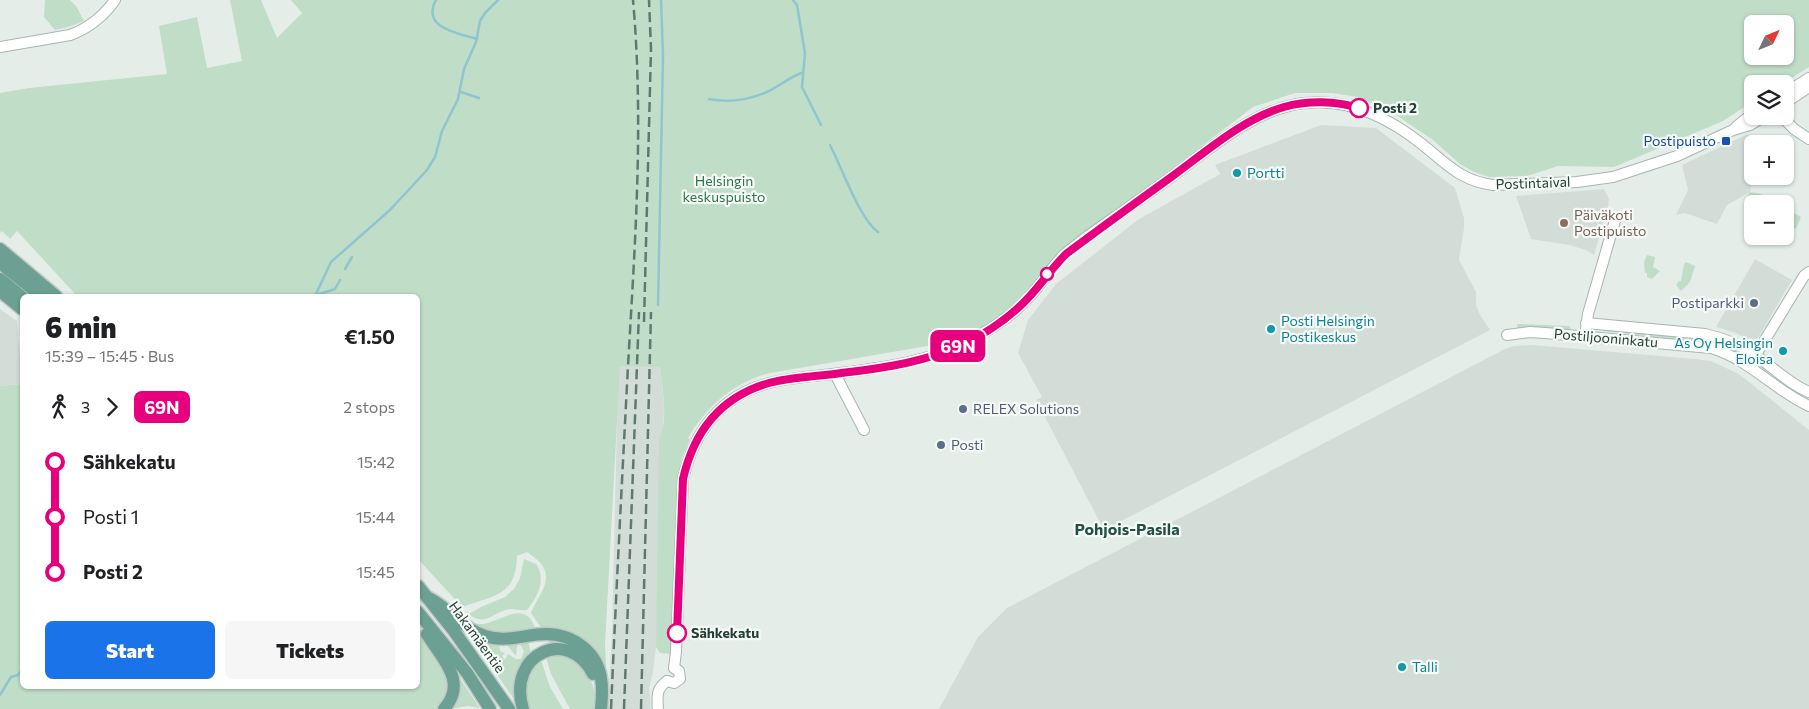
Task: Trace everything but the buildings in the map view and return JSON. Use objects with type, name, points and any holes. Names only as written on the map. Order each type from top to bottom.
[{"type":"main road","points":[[0,249],[54,294]]},
{"type":"main road","points":[[0,263],[39,294]]},
{"type":"main road","points":[[0,279],[20,295]]},
{"type":"main road","points":[[0,291],[20,308]]},
{"type":"main road","name":"Hakamäentie","points":[[420,588],[477,661],[509,709]]},
{"type":"main road","points":[[428,598],[442,604],[467,627],[485,636],[507,639],[548,634],[573,640],[590,654],[600,671],[602,680],[600,709]]},
{"type":"main road","points":[[420,615],[466,673],[490,709]]},
{"type":"main road","points":[[420,617],[427,635],[451,670],[454,685],[453,695],[444,709]]},
{"type":"main road","points":[[523,709],[519,694],[523,671],[534,658],[551,650],[561,650],[572,652],[586,662],[592,671],[597,684],[600,709]]},
{"type":"street","points":[[0,47],[70,35],[80,31],[98,20],[107,12],[115,0]]},
{"type":"street","points":[[1794,87],[1809,78]]},
{"type":"street","points":[[1794,97],[1809,87]]},
{"type":"street","name":"Postintaival","points":[[658,709],[657,691],[667,680],[665,673],[669,669],[674,668],[676,652],[683,479],[689,456],[697,438],[716,413],[737,396],[768,383],[918,361],[974,338],[1021,305],[1056,264],[1079,244],[1239,128],[1265,114],[1286,107],[1306,103],[1331,103],[1356,107],[1374,113],[1402,129],[1459,175],[1480,183],[1493,185],[1577,182],[1613,177],[1677,156],[1733,130],[1750,125]]},
{"type":"street","name":"Postintaival","points":[[1733,130],[1744,121]]},
{"type":"street","points":[[1789,125],[1809,139]]},
{"type":"street","points":[[1585,337],[1586,323],[1616,217]]},
{"type":"street","points":[[1749,366],[1801,280],[1809,272]]},
{"type":"street","name":"Postiljooninkatu","points":[[1586,323],[1705,334],[1730,341],[1809,392]]},
{"type":"street","name":"Postiljooninkatu","points":[[1507,335],[1530,332],[1711,348],[1729,354],[1749,366],[1782,392],[1809,406]]},
{"type":"street","points":[[835,374],[864,430]]},
{"type":"shaded area","points":[[1321,125],[1376,128],[1455,188],[1464,218],[1459,260],[1476,292],[1476,305],[1479,313],[1490,330],[1104,530],[1036,400],[1042,397],[1018,353],[1028,320],[1056,284],[1139,219],[1220,174],[1215,165]]},
{"type":"shaded area","points":[[1744,136],[1744,185],[1751,185],[1750,192],[1727,205],[1717,224],[1685,213],[1676,215],[1688,190],[1682,165]]},
{"type":"shaded area","name":"Päiväkoti Postipuisto","points":[[1604,189],[1609,199],[1608,206],[1594,255],[1586,250],[1569,245],[1531,239],[1516,196]]},
{"type":"shaded area","name":"Postiparkki","points":[[1755,259],[1792,280],[1755,343],[1736,333],[1716,327]]},
{"type":"shaded area","points":[[0,309],[17,321],[20,384],[0,386]]},
{"type":"shaded area","points":[[1532,345],[1711,361],[1739,374],[1809,430],[1809,709],[939,709],[978,637],[1007,608],[1505,349],[1514,346]]},
{"type":"shaded area","points":[[660,363],[664,405],[656,647],[649,689],[651,709],[608,709],[620,366]]},
{"type":"green space","points":[[45,0],[70,0],[76,6],[84,21],[55,30],[44,17]]},
{"type":"green space","name":"Helsingin keskuspuisto","points":[[230,0],[261,0],[277,38],[302,13],[291,0],[1809,0],[1809,67],[1794,76],[1744,75],[1744,107],[1723,121],[1614,167],[1558,166],[1527,176],[1489,177],[1472,171],[1460,164],[1433,140],[1389,110],[1358,97],[1332,93],[1295,93],[1253,107],[1090,231],[1066,247],[1007,311],[966,338],[770,373],[753,378],[721,398],[699,421],[688,438],[690,439],[682,458],[677,484],[671,654],[660,653],[656,647],[659,438],[664,424],[660,367],[620,366],[605,644],[607,684],[603,666],[542,629],[531,613],[543,590],[546,578],[541,563],[527,552],[517,556],[516,569],[508,587],[494,596],[462,607],[420,561],[420,294],[75,294],[17,231],[10,239],[2,231],[0,233],[0,93],[29,88],[167,74],[159,26],[197,17],[207,68],[242,61]]},
{"type":"green space","points":[[1750,192],[1762,195],[1748,195]]},
{"type":"green space","points":[[1794,213],[1801,217],[1796,229],[1794,228]]},
{"type":"green space","points":[[1647,255],[1655,257],[1653,267],[1660,271],[1652,279],[1647,277],[1647,273],[1645,273],[1644,262]]},
{"type":"green space","points":[[1686,262],[1695,266],[1690,282],[1681,291],[1676,285],[1681,281]]},
{"type":"green space","points":[[1517,324],[1570,326],[1570,331],[1518,328]]},
{"type":"green space","points":[[1603,329],[1704,338],[1742,351],[1740,355],[1726,348],[1701,342],[1603,331]]},
{"type":"green space","points":[[20,384],[20,689],[420,689],[420,635],[445,665],[450,691],[438,709],[0,709],[0,386]]},
{"type":"green space","points":[[524,559],[536,564],[541,576],[537,594],[527,610],[510,609],[484,619],[473,617],[466,612],[469,614],[505,597],[514,589],[520,578]]},
{"type":"green space","points":[[518,613],[525,615],[531,620],[536,630],[510,634],[485,632],[459,615],[462,614],[471,622],[478,624]]},
{"type":"green space","points":[[467,632],[528,640],[531,654],[516,700]],"holes":[[[499,644],[507,645],[516,656],[517,646],[520,644],[524,651],[521,659],[516,659],[508,654],[505,660],[502,656],[505,653],[500,651]]]},
{"type":"green space","points":[[562,654],[577,662],[588,675],[594,691],[596,709],[570,709],[551,674],[546,657]]},
{"type":"green space","points":[[541,660],[550,687],[563,709],[527,709],[525,678]]},
{"type":"green space","points":[[459,677],[479,708],[468,706],[449,709]]},
{"type":"waterway","points":[[436,0],[433,17],[437,23],[443,28],[477,39]]},
{"type":"waterway","points":[[316,294],[331,262],[390,210],[427,170],[435,157],[442,131],[458,99],[464,69],[476,42],[480,21],[498,0]]},
{"type":"waterway","points":[[658,305],[663,56],[661,0]]},
{"type":"waterway","points":[[793,0],[797,5],[805,53],[802,87],[821,125]]},
{"type":"waterway","points":[[709,99],[731,101],[753,97],[767,92],[801,73]]},
{"type":"waterway","points":[[461,92],[479,98]]},
{"type":"waterway","points":[[830,145],[864,216],[878,232]]},
{"type":"waterway","points":[[345,269],[352,257]]},
{"type":"waterway","points":[[319,294],[335,289],[340,280]]},
{"type":"waterway","points":[[0,695],[11,677],[20,672]]},
{"type":"railway","points":[[611,709],[637,183],[638,92],[633,0]]},
{"type":"railway","points":[[644,322],[651,49],[649,0]]},
{"type":"railway","points":[[624,709],[639,312]]},
{"type":"railway","points":[[641,709],[651,312]]},
{"type":"bus line","name":"69N","points":[[677,633],[683,479],[689,456],[700,432],[726,404],[737,396],[768,383],[918,361],[974,338],[1006,317],[1031,296],[1048,273],[1066,254],[1212,147],[1254,119],[1277,109],[1299,104],[1321,102],[1359,108]]},
{"type":"place","name":"Posti 2","points":[[1359,108]]},
{"type":"place","name":"Postipuisto","points":[[1726,141]]},
{"type":"place","name":"Portti","points":[[1237,173]]},
{"type":"place","name":"Päiväkoti Postipuisto","points":[[1564,223]]},
{"type":"place","name":"Postiparkki","points":[[1754,303]]},
{"type":"place","name":"Posti Helsingin Postikeskus","points":[[1271,329]]},
{"type":"place","name":"As Oy Helsingin Eloisa","points":[[1783,351]]},
{"type":"place","name":"RELEX Solutions","points":[[963,409]]},
{"type":"place","name":"Posti","points":[[941,445]]},
{"type":"place","name":"Sähkekatu","points":[[677,633]]},
{"type":"place","name":"Talli","points":[[1402,667]]},
{"type":"district","name":"Pohjois-Pasila","points":[[1127,529]]}]
